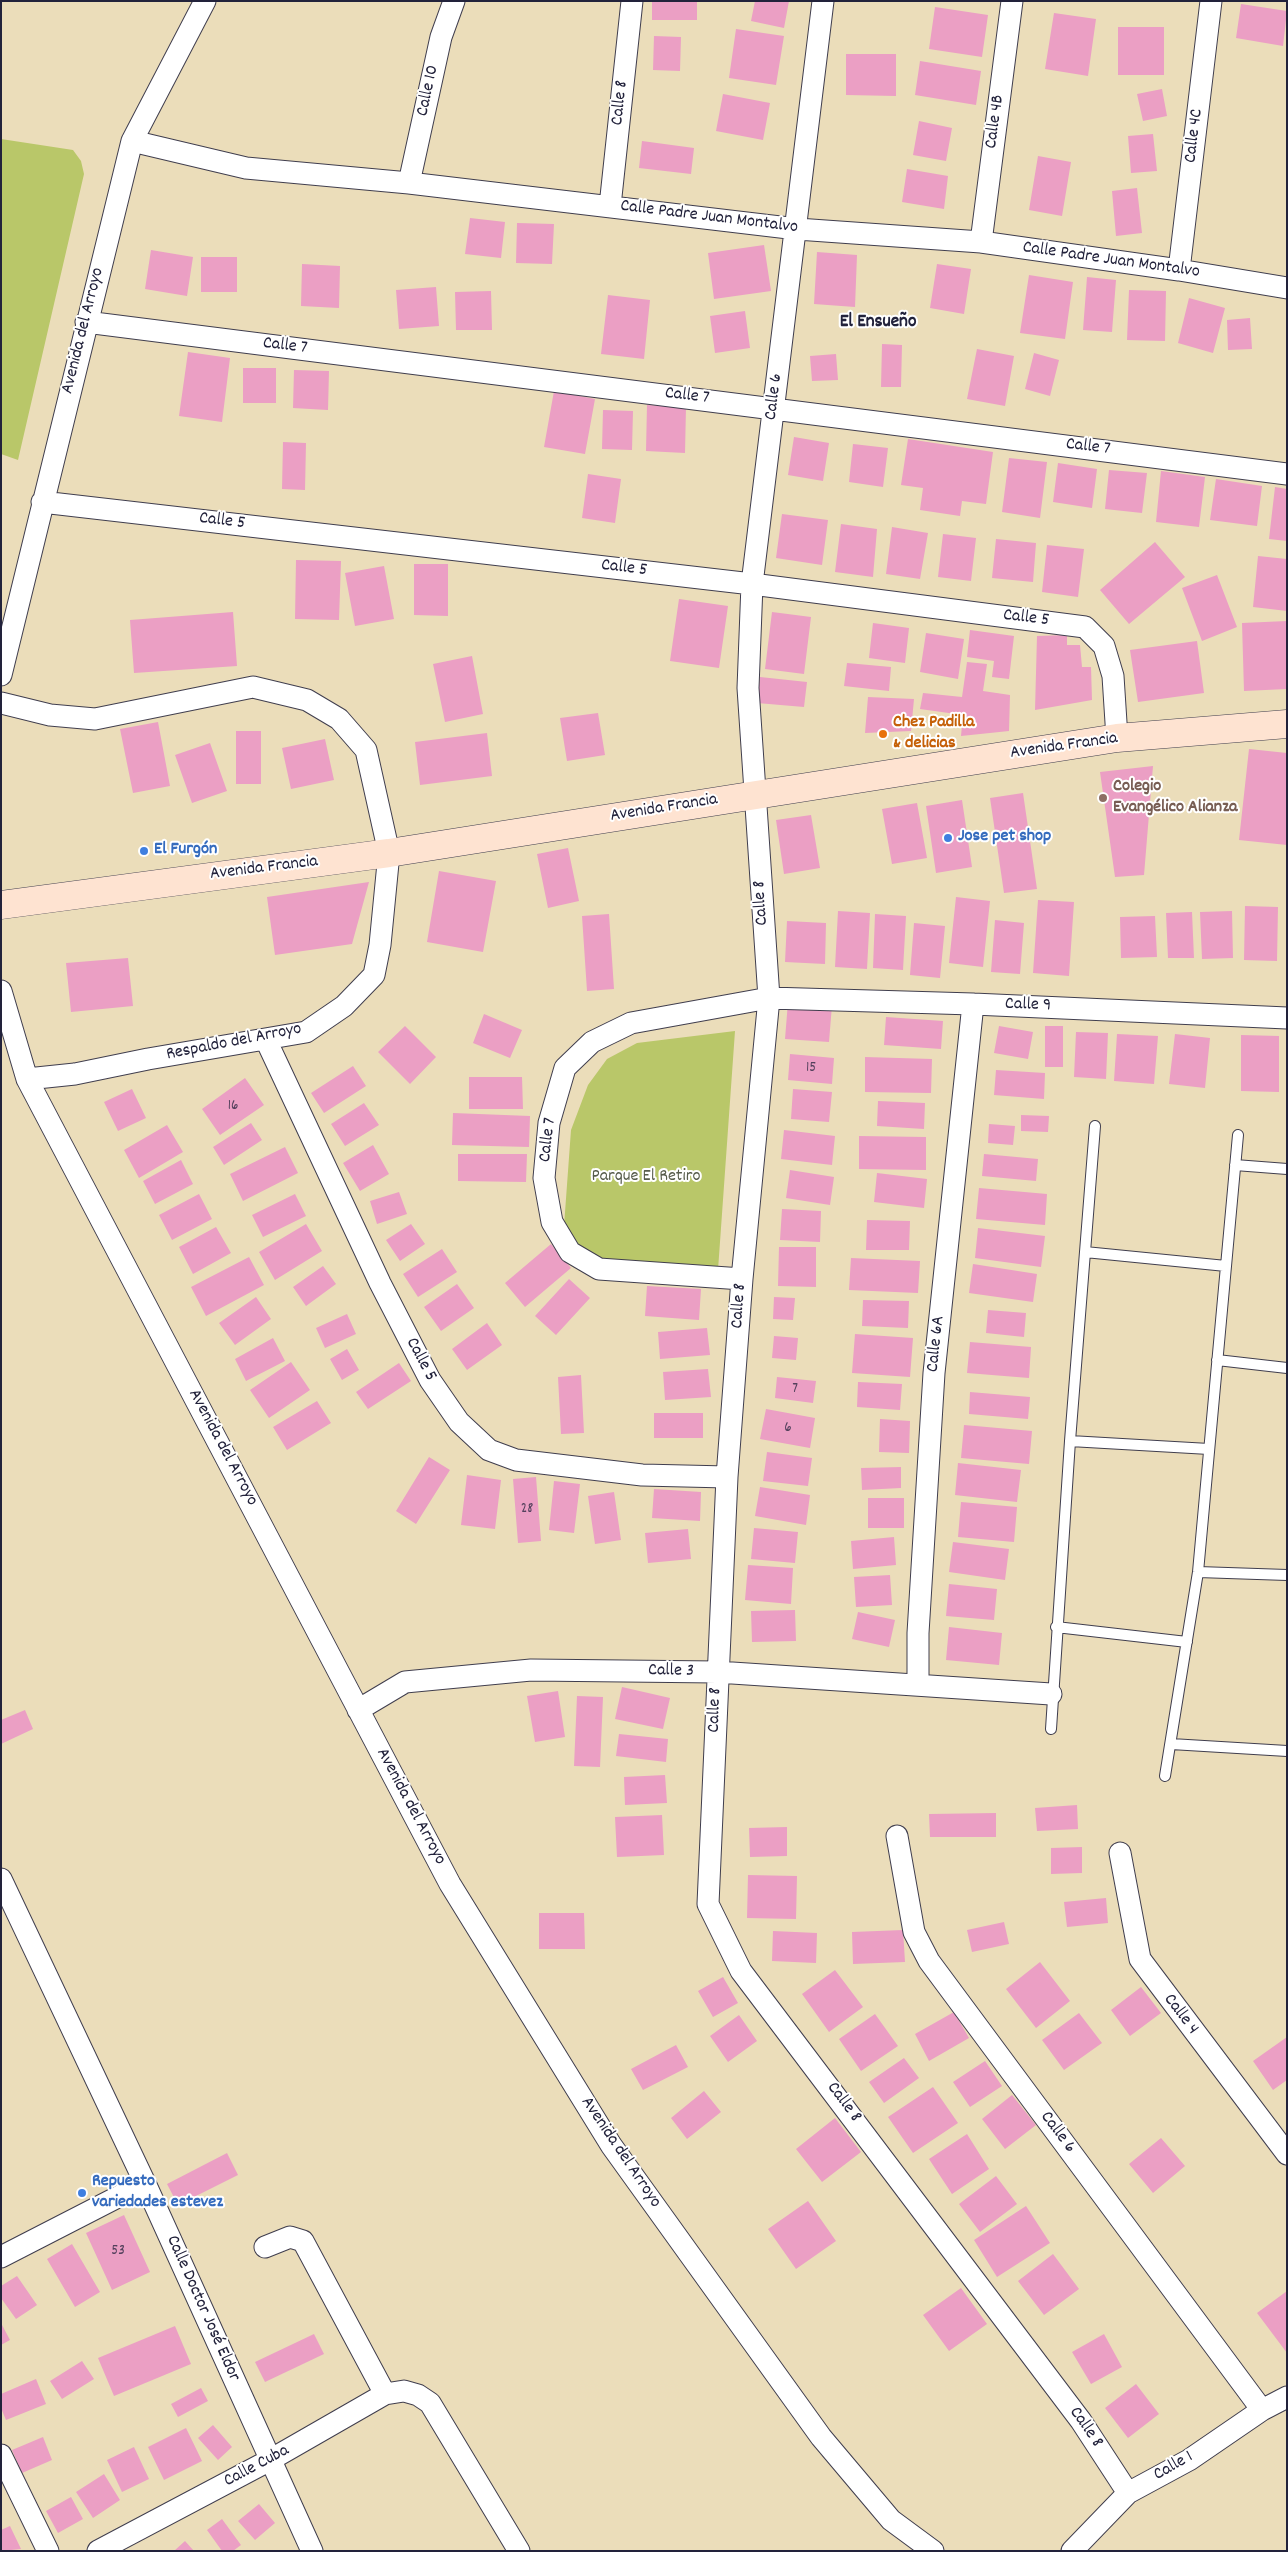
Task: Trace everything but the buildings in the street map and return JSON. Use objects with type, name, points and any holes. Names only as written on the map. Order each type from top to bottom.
[{"type":"main road","name":"Avenida Francia","points":[[1,905],[389,853],[1117,738],[1287,724]]},
{"type":"street","name":"Avenida del Arroyo","points":[[1,676],[86,322],[132,141],[205,1]]},
{"type":"street","name":"Calle 10","points":[[409,183],[441,37],[454,1]]},
{"type":"street","name":"Calle 8","points":[[610,206],[632,1]]},
{"type":"street","name":"Calle 6","points":[[755,794],[748,688],[752,584],[823,1]]},
{"type":"street","name":"Calle 4B","points":[[981,242],[1012,1]]},
{"type":"street","name":"Calle 4C","points":[[1179,270],[1211,1]]},
{"type":"street","name":"Calle Padre Juan Montalvo","points":[[132,141],[246,168],[409,183],[796,229],[981,242],[1179,270],[1287,288]]},
{"type":"street","name":"Calle 7","points":[[86,322],[1287,474]]},
{"type":"street","name":"Calle 5","points":[[42,502],[752,584],[1085,627],[1104,646],[1113,676],[1117,738]]},
{"type":"street","name":"Respaldo del Arroyo","points":[[1,703],[50,714],[95,719],[253,687],[307,700],[339,719],[366,750],[389,853],[380,945],[374,975],[344,1006],[306,1032],[148,1059],[75,1074],[27,1080]]},
{"type":"street","name":"Calle 8","points":[[755,794],[768,998],[742,1278],[727,1477],[708,1904],[742,1971],[1081,2421],[1128,2493]]},
{"type":"street","name":"Avenida del Arroyo","points":[[1,991],[27,1080],[450,1884],[611,2144],[821,2437],[891,2520],[933,2551]]},
{"type":"street","name":"Calle 7","points":[[742,1278],[599,1269],[570,1252],[552,1222],[544,1178],[549,1123],[565,1068],[592,1042],[631,1023],[768,998]]},
{"type":"street","name":"Calle 9","points":[[768,998],[973,1004],[1287,1018]]},
{"type":"street","name":"Calle 6A","points":[[918,1684],[918,1633],[934,1373],[973,1004]]},
{"type":"street","name":"Calle 5","points":[[266,1040],[380,1283],[430,1380],[459,1422],[489,1450],[516,1460],[642,1475],[727,1477]]},
{"type":"street","name":"Calle 3","points":[[358,1710],[405,1682],[531,1670],[717,1672],[1051,1694]]},
{"type":"street","name":"Calle 6","points":[[898,1836],[914,1932],[929,1961],[1262,2410]]},
{"type":"street","name":"Calle 4","points":[[1120,1853],[1140,1959],[1287,2154]]},
{"type":"street","name":"Calle Doctor José Eldor","points":[[1,1879],[145,2183],[312,2551]]},
{"type":"street","points":[[1,2257],[145,2183]]},
{"type":"street","points":[[265,2247],[290,2237],[303,2241],[385,2394]]},
{"type":"street","name":"Calle Cuba","points":[[98,2551],[270,2460],[385,2394],[404,2391],[418,2395],[430,2403],[518,2551]]},
{"type":"street","name":"Calle 1","points":[[1072,2551],[1128,2493],[1189,2460],[1262,2410],[1287,2397]]},
{"type":"street","points":[[1,2455],[48,2551]]},
{"type":"lane","points":[[1051,1729],[1051,1694],[1095,1126]]},
{"type":"lane","points":[[1166,1776],[1198,1572],[1238,1135]]},
{"type":"lane","points":[[1235,1165],[1287,1169]]},
{"type":"lane","points":[[1085,1252],[1226,1266]]},
{"type":"lane","points":[[1217,1360],[1287,1368]]},
{"type":"lane","points":[[1070,1441],[1209,1449]]},
{"type":"lane","points":[[1198,1572],[1287,1575]]},
{"type":"lane","points":[[1056,1627],[1187,1642]]},
{"type":"lane","points":[[1170,1744],[1287,1751]]},
{"type":"green space","points":[[1,139],[73,150],[81,161],[84,174],[18,460],[1,454]]},
{"type":"green space","name":"Parque El Retiro","points":[[735,1031],[718,1270],[597,1270],[564,1226],[571,1130],[588,1085],[607,1059],[637,1043]]},
{"type":"place","name":"Chez Padilla & delicias","points":[[883,734]]},
{"type":"place","name":"Colegio Evangélico Alianza","points":[[1103,798]]},
{"type":"place","name":"Jose pet shop","points":[[948,838]]},
{"type":"place","name":"El Furgón","points":[[144,851]]},
{"type":"place","name":"Repuesto variedades estevez","points":[[82,2193]]},
{"type":"district","name":"El Ensueño","points":[[878,323]]}]
